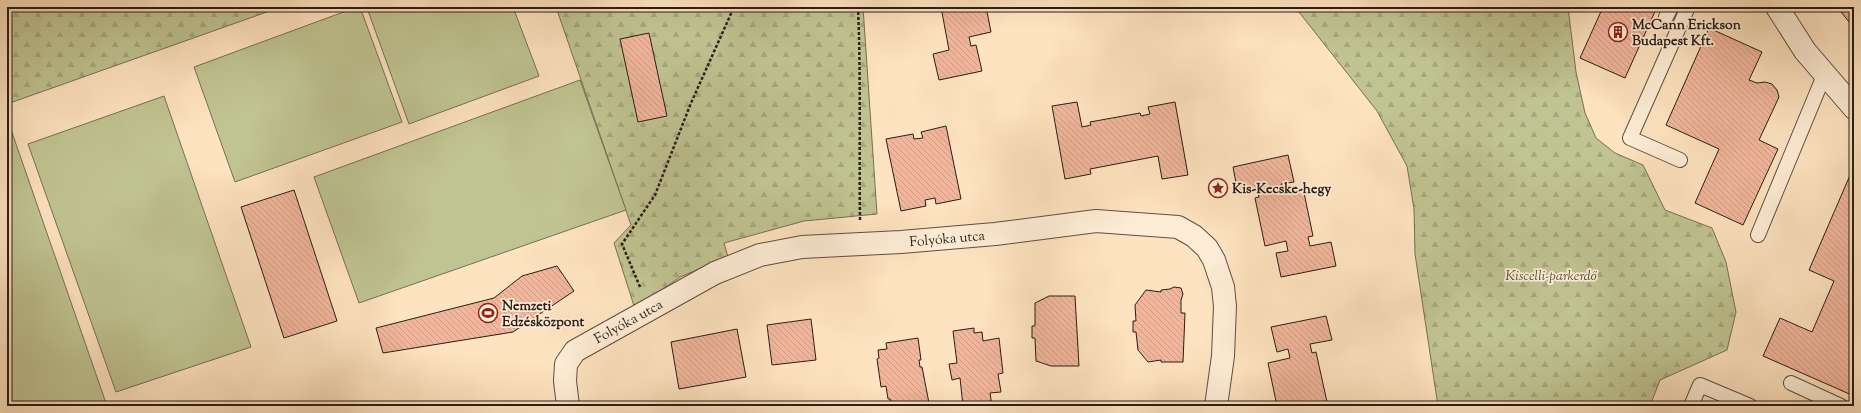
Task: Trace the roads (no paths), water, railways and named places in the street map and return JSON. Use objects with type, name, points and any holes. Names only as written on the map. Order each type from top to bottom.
[{"type":"street","points":[[1779,8],[1805,51],[1854,108]]},
{"type":"street","name":"Folyóka utca","points":[[568,406],[565,381],[566,364],[575,351],[715,273],[760,255],[802,247],[901,242],[995,234],[1096,221],[1178,227],[1194,236],[1207,248],[1214,260],[1223,287],[1225,306],[1223,356],[1216,406]]},
{"type":"lane","points":[[1680,160],[1630,138],[1688,7]]},
{"type":"lane","points":[[1758,235],[1807,112],[1824,74]]},
{"type":"lane","points":[[1791,383],[1841,406]]},
{"type":"lane","points":[[1691,406],[1700,385],[1750,406]]},
{"type":"place","name":"McCann Erickson Budapest Kft.","points":[[1618,32]]},
{"type":"place","name":"Kis-Kecske-hegy","points":[[1218,188]]},
{"type":"place","name":"Nemzeti Edzésközpont","points":[[488,313]]},
{"type":"park label","name":"Kiscelli-parkerdő","points":[[1551,275]]}]
